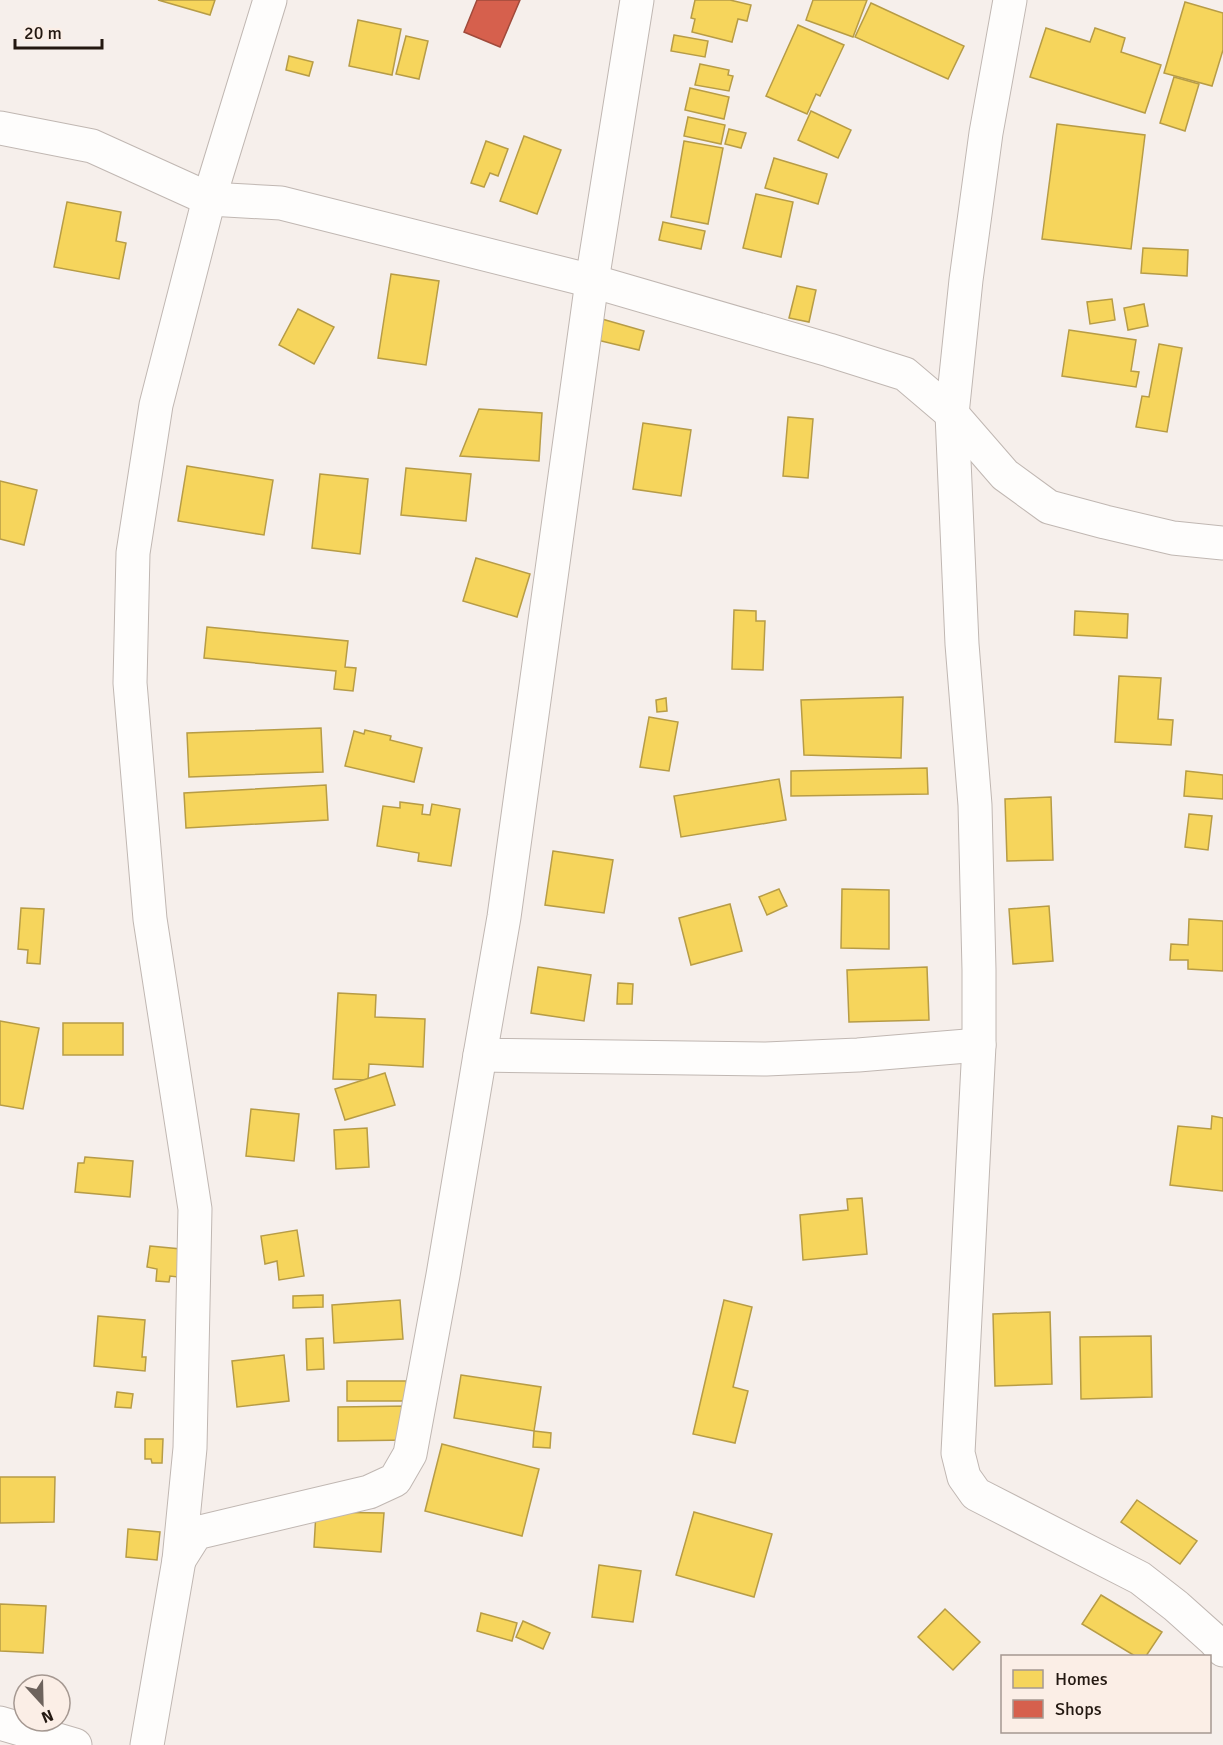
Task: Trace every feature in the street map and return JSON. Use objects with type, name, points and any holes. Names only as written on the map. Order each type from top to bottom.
[{"type":"street","points":[[147,1745],[178,1560],[190,1448],[195,1209],[150,919],[130,683],[133,553],[156,405],[209,199],[270,0]]},
{"type":"street","points":[[178,1560],[196,1533],[369,1492],[395,1480],[410,1454],[504,917],[592,281],[637,0]]},
{"type":"street","points":[[1010,0],[987,133],[966,280],[952,414],[962,644],[975,805],[979,1045],[958,1453],[964,1477],[976,1494],[1140,1578],[1176,1606],[1223,1650]]},
{"type":"street","points":[[0,128],[92,146],[209,199],[281,203],[592,281],[905,374],[952,414],[1005,475],[1049,507],[1173,538],[1223,543]]},
{"type":"street","points":[[480,1056],[766,1059],[858,1055],[979,1045]]},
{"type":"street","points":[[0,1723],[75,1745]]},
{"type":"building: Homes","points":[[158,0],[215,0],[210,15]]},
{"type":"building: Homes","points":[[695,0],[730,0],[751,5],[747,21],[738,19],[732,42],[692,32],[695,19],[691,18]]},
{"type":"building: Homes","points":[[813,0],[867,0],[853,37],[806,20]]},
{"type":"building: Homes","points":[[1185,2],[1223,13],[1223,50],[1212,86],[1164,73]]},
{"type":"building: Homes","points":[[871,3],[964,46],[948,79],[855,37]]},
{"type":"building: Homes","points":[[358,20],[401,29],[392,75],[349,66]]},
{"type":"building: Homes","points":[[798,25],[844,45],[820,96],[816,94],[807,114],[766,96]]},
{"type":"building: Homes","points":[[1046,28],[1090,42],[1095,28],[1125,38],[1121,52],[1161,65],[1145,113],[1030,77]]},
{"type":"building: Homes","points":[[674,35],[708,41],[705,57],[671,51]]},
{"type":"building: Homes","points":[[406,36],[428,41],[419,79],[396,74]]},
{"type":"building: Homes","points":[[289,56],[313,62],[309,76],[286,70]]},
{"type":"building: Homes","points":[[700,64],[729,70],[728,75],[733,76],[729,91],[695,85]]},
{"type":"building: Homes","points":[[1174,77],[1199,84],[1185,131],[1160,123]]},
{"type":"building: Homes","points":[[690,88],[729,97],[724,119],[685,110]]},
{"type":"building: Homes","points":[[811,111],[851,130],[838,158],[798,140]]},
{"type":"building: Homes","points":[[688,117],[725,125],[721,144],[684,136]]},
{"type":"building: Homes","points":[[1057,124],[1145,135],[1131,249],[1042,239]]},
{"type":"building: Homes","points":[[729,129],[746,133],[741,148],[725,144]]},
{"type":"building: Homes","points":[[524,136],[561,150],[537,214],[500,201]]},
{"type":"building: Homes","points":[[486,141],[508,149],[498,176],[490,173],[484,187],[471,183]]},
{"type":"building: Homes","points":[[684,141],[723,148],[708,224],[671,217]]},
{"type":"building: Homes","points":[[774,158],[827,174],[818,204],[765,188]]},
{"type":"building: Homes","points":[[756,194],[793,202],[781,257],[743,248]]},
{"type":"building: Homes","points":[[67,202],[121,212],[116,241],[126,243],[119,279],[54,267]]},
{"type":"building: Homes","points":[[663,222],[705,231],[701,249],[659,240]]},
{"type":"building: Homes","points":[[1143,248],[1188,250],[1187,276],[1141,273]]},
{"type":"building: Homes","points":[[391,274],[439,281],[426,365],[378,358]]},
{"type":"building: Homes","points":[[797,286],[816,290],[809,322],[789,318]]},
{"type":"building: Homes","points":[[1112,299],[1115,320],[1090,324],[1087,302]]},
{"type":"building: Homes","points":[[1144,304],[1148,326],[1128,330],[1124,308]]},
{"type":"building: Homes","points":[[298,309],[334,327],[314,364],[279,345]]},
{"type":"building: Homes","points":[[602,319],[644,331],[639,350],[597,340]]},
{"type":"building: Homes","points":[[1069,330],[1136,340],[1131,371],[1139,372],[1136,387],[1062,376]]},
{"type":"building: Homes","points":[[1159,344],[1182,348],[1167,432],[1136,427],[1142,396],[1149,397]]},
{"type":"building: Homes","points":[[479,409],[542,413],[539,461],[460,456]]},
{"type":"building: Homes","points":[[788,417],[813,419],[808,478],[783,476]]},
{"type":"building: Homes","points":[[643,423],[691,430],[681,496],[633,489]]},
{"type":"building: Homes","points":[[187,466],[273,480],[264,535],[178,521]]},
{"type":"building: Homes","points":[[406,468],[471,474],[466,521],[401,515]]},
{"type":"building: Homes","points":[[320,474],[368,479],[360,554],[312,548]]},
{"type":"building: Homes","points":[[0,481],[37,490],[24,545],[0,539]]},
{"type":"building: Homes","points":[[476,558],[530,574],[517,617],[463,601]]},
{"type":"building: Homes","points":[[734,610],[756,611],[756,621],[765,621],[763,670],[732,669]]},
{"type":"building: Homes","points":[[1075,611],[1128,614],[1127,638],[1074,635]]},
{"type":"building: Homes","points":[[207,627],[348,641],[345,667],[356,668],[353,691],[334,689],[336,671],[204,658]]},
{"type":"building: Homes","points":[[1119,676],[1161,678],[1158,719],[1173,720],[1171,745],[1115,742]]},
{"type":"building: Homes","points":[[903,697],[901,758],[804,755],[801,700]]},
{"type":"building: Homes","points":[[666,698],[667,711],[657,712],[656,700]]},
{"type":"building: Homes","points":[[649,717],[678,722],[669,771],[640,767]]},
{"type":"building: Homes","points":[[321,728],[323,772],[189,777],[187,733]]},
{"type":"building: Homes","points":[[365,730],[391,736],[390,740],[422,748],[414,782],[345,766],[354,731],[364,734]]},
{"type":"building: Homes","points":[[927,768],[928,794],[791,796],[791,771]]},
{"type":"building: Homes","points":[[1186,771],[1223,775],[1223,799],[1184,796]]},
{"type":"building: Homes","points":[[779,779],[786,820],[681,837],[674,796]]},
{"type":"building: Homes","points":[[326,785],[328,820],[186,828],[184,793]]},
{"type":"building: Homes","points":[[1051,797],[1053,860],[1007,861],[1005,799]]},
{"type":"building: Homes","points":[[400,802],[423,805],[422,814],[430,815],[432,804],[460,809],[451,866],[418,861],[419,853],[377,846],[383,806],[400,808]]},
{"type":"building: Homes","points":[[1189,814],[1212,816],[1208,850],[1185,847]]},
{"type":"building: Homes","points":[[553,851],[613,860],[604,913],[545,905]]},
{"type":"building: Homes","points":[[779,889],[787,906],[767,915],[759,897]]},
{"type":"building: Homes","points":[[842,889],[889,890],[889,949],[841,948]]},
{"type":"building: Homes","points":[[730,904],[742,951],[691,965],[679,918]]},
{"type":"building: Homes","points":[[1049,906],[1053,961],[1013,964],[1009,909]]},
{"type":"building: Homes","points":[[21,908],[44,909],[40,964],[27,963],[28,950],[18,949]]},
{"type":"building: Homes","points":[[1189,919],[1223,921],[1223,971],[1188,969],[1188,960],[1170,960],[1171,944],[1188,945]]},
{"type":"building: Homes","points":[[538,967],[591,975],[584,1021],[531,1013]]},
{"type":"building: Homes","points":[[927,967],[929,1020],[849,1022],[847,970]]},
{"type":"building: Homes","points":[[618,983],[633,984],[632,1004],[617,1004]]},
{"type":"building: Homes","points":[[338,993],[376,995],[375,1017],[425,1019],[423,1067],[369,1064],[368,1080],[333,1079]]},
{"type":"building: Homes","points":[[0,1021],[39,1028],[23,1109],[0,1105]]},
{"type":"building: Homes","points":[[63,1023],[123,1023],[123,1055],[63,1055]]},
{"type":"building: Homes","points":[[385,1073],[395,1105],[345,1120],[335,1089]]},
{"type":"building: Homes","points":[[251,1109],[299,1114],[294,1161],[246,1156]]},
{"type":"building: Homes","points":[[1212,1116],[1223,1118],[1223,1191],[1170,1185],[1178,1126],[1211,1129]]},
{"type":"building: Homes","points":[[367,1128],[369,1167],[336,1169],[334,1130]]},
{"type":"building: Homes","points":[[85,1157],[133,1161],[130,1197],[75,1192],[78,1163],[84,1163]]},
{"type":"building: Homes","points":[[862,1198],[867,1254],[803,1260],[800,1215],[848,1210],[847,1199]]},
{"type":"building: Homes","points":[[297,1230],[304,1276],[279,1280],[277,1261],[265,1264],[261,1236]]},
{"type":"building: Homes","points":[[150,1246],[181,1249],[178,1277],[170,1276],[169,1282],[156,1281],[157,1269],[147,1267]]},
{"type":"building: Homes","points":[[323,1295],[323,1307],[293,1308],[293,1296]]},
{"type":"building: Homes","points":[[400,1300],[403,1339],[334,1343],[332,1305]]},
{"type":"building: Homes","points":[[724,1300],[752,1307],[733,1387],[748,1391],[735,1443],[693,1434]]},
{"type":"building: Homes","points":[[1050,1312],[1052,1384],[995,1386],[993,1314]]},
{"type":"building: Homes","points":[[98,1316],[145,1320],[142,1357],[146,1357],[145,1371],[94,1366]]},
{"type":"building: Homes","points":[[1151,1336],[1152,1397],[1081,1399],[1080,1337]]},
{"type":"building: Homes","points":[[323,1338],[324,1369],[307,1370],[306,1339]]},
{"type":"building: Homes","points":[[284,1355],[289,1401],[237,1407],[232,1361]]},
{"type":"building: Homes","points":[[461,1375],[541,1387],[534,1431],[454,1418]]},
{"type":"building: Homes","points":[[347,1381],[406,1381],[407,1401],[347,1401]]},
{"type":"building: Homes","points":[[117,1392],[133,1394],[131,1408],[115,1407]]},
{"type":"building: Homes","points":[[409,1406],[409,1440],[338,1441],[338,1407]]},
{"type":"building: Homes","points":[[534,1431],[551,1433],[550,1448],[533,1447]]},
{"type":"building: Homes","points":[[145,1439],[163,1439],[162,1463],[152,1463],[151,1459],[145,1459]]},
{"type":"building: Homes","points":[[442,1444],[539,1469],[522,1536],[425,1511]]},
{"type":"building: Homes","points":[[0,1477],[55,1477],[54,1522],[0,1523]]},
{"type":"building: Homes","points":[[1137,1500],[1197,1541],[1180,1564],[1121,1522]]},
{"type":"building: Homes","points":[[316,1512],[384,1513],[381,1552],[314,1547]]},
{"type":"building: Homes","points":[[694,1512],[772,1534],[754,1597],[676,1575]]},
{"type":"building: Homes","points":[[128,1529],[160,1532],[157,1560],[126,1557]]},
{"type":"building: Homes","points":[[599,1565],[641,1571],[633,1622],[592,1617]]},
{"type":"building: Homes","points":[[1101,1595],[1162,1632],[1147,1655],[1133,1655],[1082,1624]]},
{"type":"building: Homes","points":[[0,1604],[46,1606],[43,1653],[0,1651]]},
{"type":"building: Homes","points":[[945,1609],[980,1642],[953,1670],[918,1637]]},
{"type":"building: Homes","points":[[481,1613],[517,1623],[512,1641],[477,1631]]},
{"type":"building: Homes","points":[[523,1621],[550,1633],[543,1649],[516,1637]]},
{"type":"building: Shops","points":[[477,0],[520,0],[500,47],[464,32]]}]
